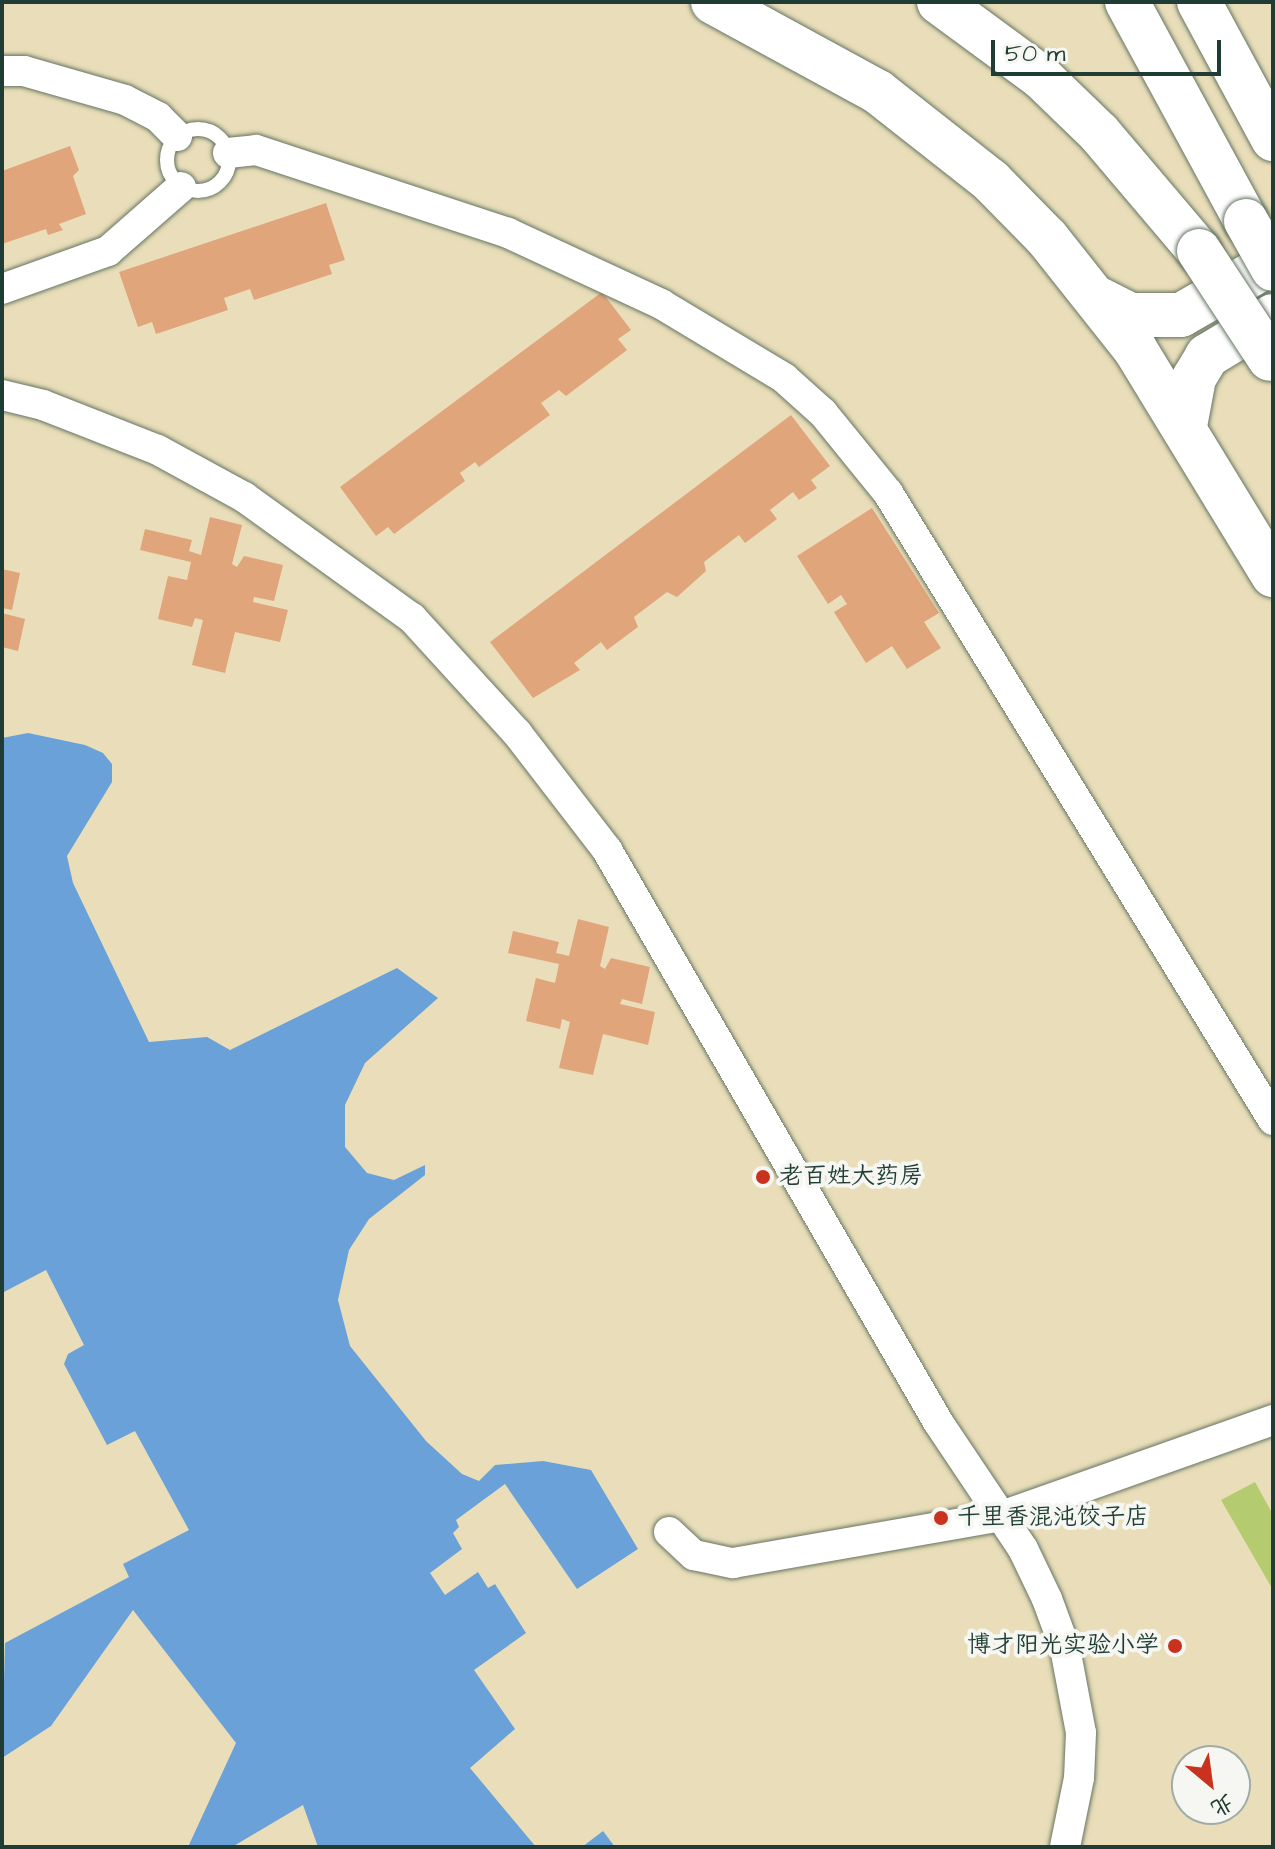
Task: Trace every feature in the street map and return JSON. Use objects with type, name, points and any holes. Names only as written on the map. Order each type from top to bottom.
[{"type":"main road","points":[[713,2],[878,92],[933,133],[1000,190],[1099,299],[1185,426],[1273,575]]},
{"type":"main road","points":[[939,2],[1041,77],[1099,133],[1199,251],[1271,362]]},
{"type":"main road","points":[[1127,2],[1273,269]]},
{"type":"main road","points":[[1199,2],[1273,139]]},
{"type":"main road","points":[[1099,299],[1130,315],[1162,319],[1181,315],[1273,262]]},
{"type":"main road","points":[[1185,426],[1194,378],[1207,356],[1273,316]]},
{"type":"street","points":[[2,71],[24,71],[125,100],[158,117],[177,136]]},
{"type":"street","points":[[228,153],[256,150],[508,233],[661,304],[784,378],[823,413],[888,493],[1273,1120]]},
{"type":"street","points":[[2,289],[108,251],[181,187]]},
{"type":"street","points":[[2,395],[99,425],[244,497],[412,618],[468,676],[562,790],[627,880],[938,1422],[1002,1516],[1047,1599],[1076,1689],[1081,1733],[1079,1778],[1065,1847]]},
{"type":"street","points":[[669,1532],[694,1555],[733,1563],[1002,1516],[1273,1420]]},
{"type":"lane","points":[[186,130],[209,131],[219,136],[228,153],[228,169],[212,186],[190,191],[181,187],[167,156],[177,136],[186,130]]},
{"type":"green space","points":[[1255,1482],[1271,1511],[1273,1506],[1273,1590],[1221,1500]]},
{"type":"water","points":[[28,733],[85,745],[103,753],[112,764],[112,782],[67,856],[73,883],[149,1042],[207,1037],[230,1050],[397,968],[438,998],[365,1063],[345,1105],[345,1147],[367,1173],[394,1180],[425,1165],[425,1175],[369,1219],[349,1250],[338,1300],[350,1346],[426,1441],[462,1474],[479,1481],[495,1465],[543,1461],[591,1470],[638,1549],[577,1589],[505,1484],[456,1520],[459,1527],[453,1533],[462,1549],[430,1573],[445,1595],[478,1572],[488,1588],[495,1584],[526,1633],[474,1670],[515,1729],[470,1768],[536,1847],[318,1847],[303,1805],[232,1847],[188,1847],[236,1743],[133,1610],[51,1726],[2,1758],[5,1643],[129,1577],[123,1564],[189,1530],[135,1431],[107,1445],[64,1364],[68,1354],[84,1345],[46,1270],[2,1293],[2,738]]},
{"type":"water","points":[[603,1831],[615,1847],[582,1847]]},
{"type":"building","points":[[70,146],[79,170],[73,176],[86,214],[59,224],[63,230],[48,235],[46,229],[2,244],[2,171]]},
{"type":"building","points":[[326,203],[345,260],[329,265],[332,274],[254,300],[250,289],[224,298],[228,310],[156,334],[152,322],[138,327],[119,272]]},
{"type":"building","points":[[602,292],[631,330],[618,339],[627,350],[566,396],[559,390],[541,403],[550,415],[479,467],[475,462],[460,473],[465,481],[394,534],[388,527],[376,536],[340,487]]},
{"type":"building","points":[[791,415],[830,466],[811,480],[817,488],[799,500],[793,492],[770,510],[777,519],[745,543],[739,535],[704,562],[706,571],[677,597],[667,592],[634,617],[638,627],[607,650],[601,642],[574,663],[580,670],[533,698],[490,642]]},
{"type":"building","points":[[872,508],[939,613],[924,622],[941,648],[907,669],[892,646],[866,663],[834,612],[847,604],[841,595],[828,604],[797,556]]},
{"type":"building","points":[[210,517],[242,525],[232,564],[237,567],[244,556],[283,565],[274,601],[254,597],[253,602],[288,610],[280,642],[235,632],[225,673],[192,665],[203,620],[195,618],[192,627],[158,619],[168,576],[187,580],[191,562],[140,550],[145,529],[192,540],[189,551],[201,555]]},
{"type":"building","points":[[2,569],[20,573],[12,610],[2,608]]},
{"type":"building","points":[[2,613],[25,619],[18,651],[2,647]]},
{"type":"building","points":[[578,919],[609,927],[600,966],[605,969],[611,958],[650,967],[642,1004],[622,999],[620,1004],[655,1012],[648,1045],[603,1034],[593,1075],[559,1068],[570,1022],[562,1019],[560,1029],[526,1021],[536,978],[555,983],[559,964],[508,953],[513,931],[559,942],[556,953],[569,956]]},
{"type":"place","name":"老百姓大药房","points":[[763,1177]]},
{"type":"place","name":"千里香混沌饺子店","points":[[941,1518]]},
{"type":"place","name":"博才阳光实验小学","points":[[1175,1646]]}]
